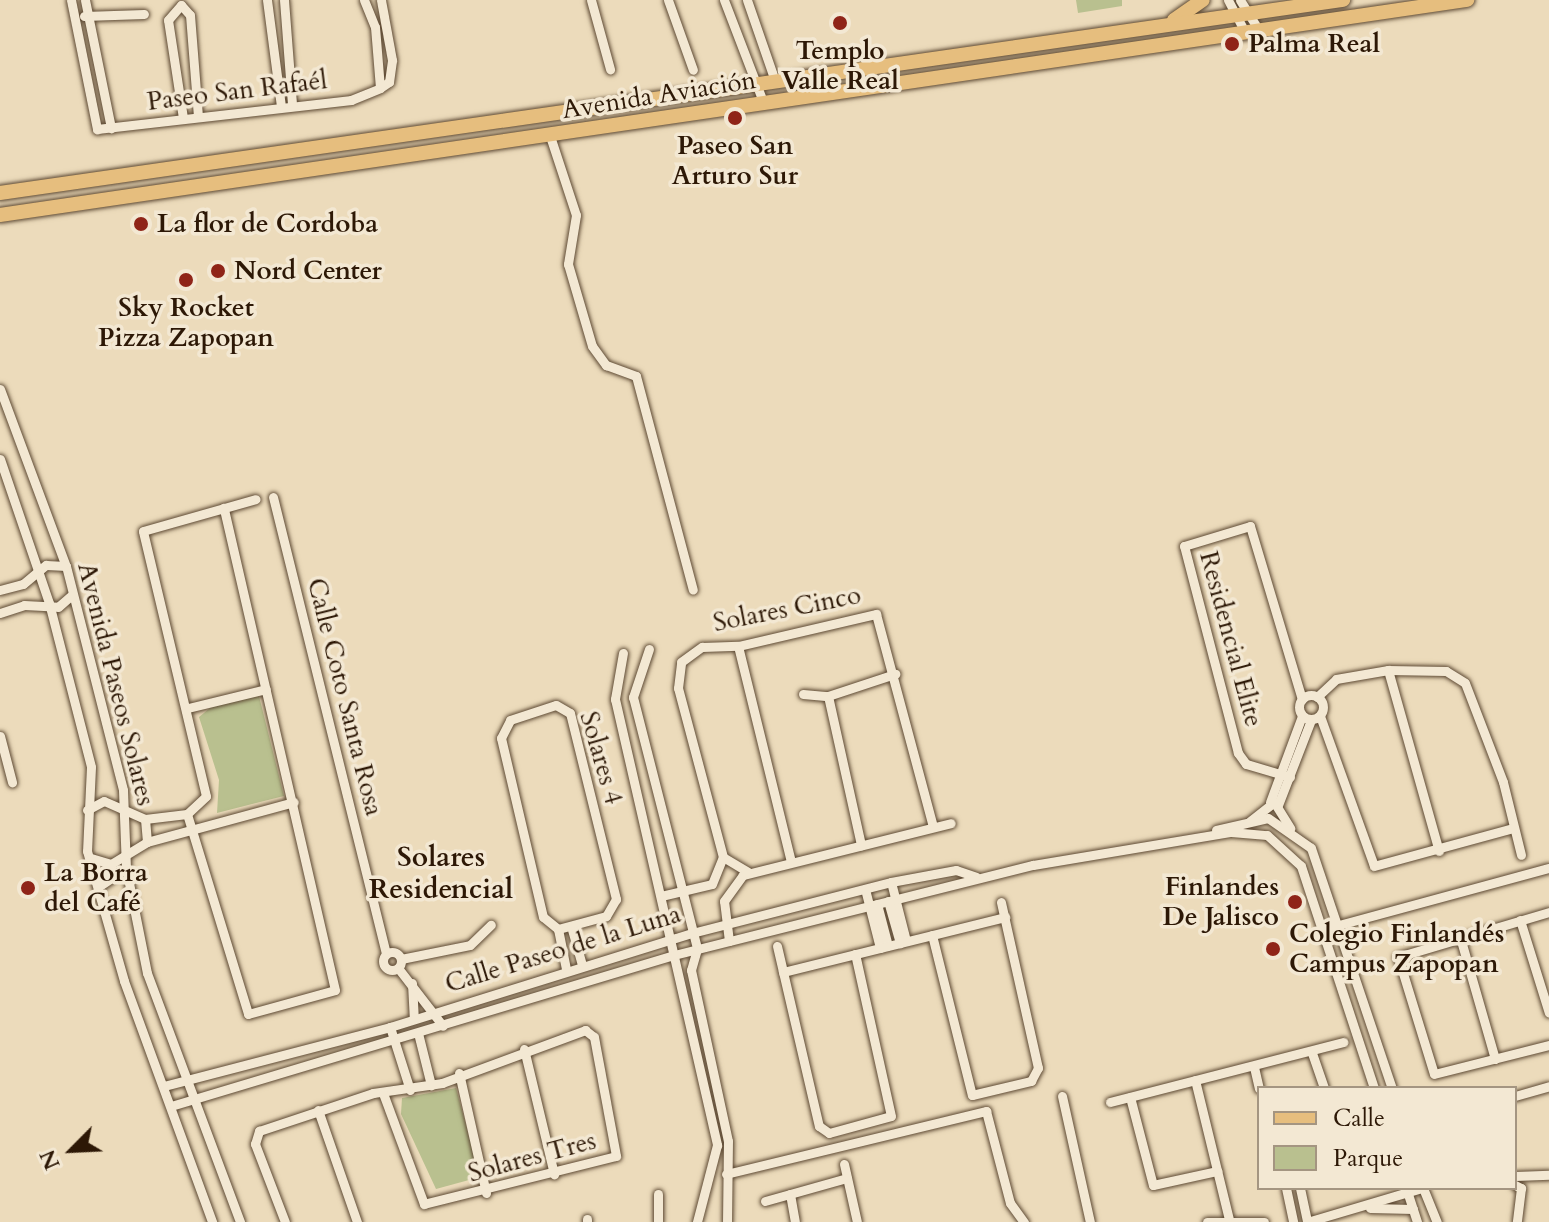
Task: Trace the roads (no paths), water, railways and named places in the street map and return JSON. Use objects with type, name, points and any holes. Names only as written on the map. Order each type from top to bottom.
[{"type":"main road","points":[[1163,25],[1203,0]]},
{"type":"main road","name":"Avenida Aviación","points":[[0,193],[753,81],[1163,25],[1240,9],[1343,0]]},
{"type":"main road","name":"Avenida Aviación","points":[[0,215],[1467,0]]},
{"type":"street","points":[[85,0],[111,128]]},
{"type":"street","points":[[267,0],[281,106]]},
{"type":"street","points":[[284,0],[292,105]]},
{"type":"street","points":[[364,0],[375,27],[380,88],[389,82],[392,60],[381,0]]},
{"type":"street","points":[[591,0],[610,69]]},
{"type":"street","points":[[668,0],[693,70]]},
{"type":"street","points":[[724,0],[764,104]]},
{"type":"street","points":[[747,0],[774,78]]},
{"type":"street","points":[[1228,0],[1240,9],[1252,31]]},
{"type":"street","points":[[72,5],[87,17],[144,14]]},
{"type":"street","name":"Paseo San Rafaél","points":[[72,5],[97,129],[351,100],[380,88]]},
{"type":"street","points":[[183,118],[168,20],[181,5],[190,15],[198,116]]},
{"type":"street","points":[[733,26],[753,18]]},
{"type":"street","points":[[550,136],[576,215],[568,264],[592,346],[606,365],[636,376],[693,590]]},
{"type":"street","name":"Avenida Paseos Solares","points":[[0,389],[66,566],[127,810],[126,868],[147,973],[240,1222]]},
{"type":"street","name":"Avenida Paseos Solares","points":[[0,459],[49,603],[91,767],[87,811],[91,858],[101,885],[124,981],[212,1222]]},
{"type":"street","name":"Calle Coto Santa Rosa","points":[[273,497],[386,954],[386,968],[399,964]]},
{"type":"street","points":[[87,811],[104,801],[145,819],[187,814],[206,796],[188,708],[143,531],[256,499]]},
{"type":"street","points":[[187,814],[197,829],[248,1014],[330,994],[335,984],[224,508]]},
{"type":"street","name":"Residencial Elite","points":[[1285,775],[1246,764],[1238,753],[1184,546],[1250,526],[1302,699]]},
{"type":"street","points":[[0,590],[40,573],[46,565],[66,566]]},
{"type":"street","points":[[0,613],[49,603],[58,607],[72,595]]},
{"type":"street","name":"Solares Cinco","points":[[723,857],[677,669],[702,647],[738,646],[871,613],[882,625],[933,827]]},
{"type":"street","points":[[738,646],[791,862]]},
{"type":"street","points":[[649,649],[632,683],[697,949],[691,970],[728,1141],[727,1222]]},
{"type":"street","points":[[623,653],[614,690],[671,939],[673,976],[717,1145],[697,1222]]},
{"type":"street","points":[[1388,670],[1439,851]]},
{"type":"street","points":[[1311,717],[1317,697],[1336,679],[1388,670],[1446,671],[1474,694],[1521,855]]},
{"type":"street","points":[[803,694],[828,696],[895,674]]},
{"type":"street","points":[[188,708],[266,689]]},
{"type":"street","points":[[828,696],[861,845]]},
{"type":"street","points":[[1317,697],[1302,699],[1369,862],[1382,867],[1513,828]]},
{"type":"street","name":"Solares 4","points":[[558,929],[606,916],[616,899],[570,713],[556,705],[510,720],[501,738],[543,917],[558,929],[566,969]]},
{"type":"street","name":"Residencial Elite","points":[[1274,803],[1311,717]]},
{"type":"street","points":[[0,736],[12,782]]},
{"type":"street","points":[[627,749],[645,746]]},
{"type":"street","points":[[91,858],[111,864],[147,842],[294,802]]},
{"type":"street","points":[[1274,803],[1318,862],[1391,1086]]},
{"type":"street","name":"Calle Paseo de la Luna","points":[[1207,834],[1250,818],[1274,803]]},
{"type":"street","points":[[1251,832],[1250,818],[1290,828]]},
{"type":"street","points":[[145,819],[147,842]]},
{"type":"street","points":[[685,896],[716,879],[723,857],[739,872],[751,872],[951,823]]},
{"type":"street","name":"Calle Paseo de la Luna","points":[[171,1106],[674,955],[976,877],[1207,834],[1251,832],[1292,852],[1324,929],[1373,1086]]},
{"type":"street","points":[[101,885],[126,868]]},
{"type":"street","points":[[1324,929],[1549,868]]},
{"type":"street","name":"Calle Paseo de la Luna","points":[[164,1086],[390,1027],[566,969],[692,933],[891,882],[956,870],[976,877]]},
{"type":"street","points":[[729,941],[726,925],[729,892],[751,872]]},
{"type":"street","points":[[891,882],[892,900],[903,942]]},
{"type":"street","points":[[661,896],[671,889],[685,896]]},
{"type":"street","points":[[865,889],[873,905],[884,947]]},
{"type":"street","points":[[932,935],[967,1086],[979,1097],[1037,1077],[1001,902]]},
{"type":"street","points":[[1549,912],[1398,957],[1434,1074],[1549,1045]]},
{"type":"street","points":[[783,972],[1005,917]]},
{"type":"street","points":[[1520,920],[1549,1013]]},
{"type":"street","points":[[399,964],[470,945],[491,925]]},
{"type":"street","points":[[571,926],[582,965]]},
{"type":"street","points":[[1460,937],[1495,1059]]},
{"type":"street","points":[[777,946],[819,1126],[829,1133],[891,1116],[855,954]]},
{"type":"street","name":"Calle Coto Santa Rosa","points":[[386,954],[399,964],[437,1010],[443,1026]]},
{"type":"street","points":[[412,983],[414,1018]]},
{"type":"street","points":[[390,1027],[410,1090]]},
{"type":"street","name":"Solares Tres","points":[[285,1222],[254,1136],[318,1110],[383,1093],[431,1085],[524,1049],[585,1030],[594,1037],[616,1156],[486,1193],[424,1204],[383,1093]]},
{"type":"street","points":[[418,1033],[431,1085]]},
{"type":"street","points":[[1358,1038],[1374,1034]]},
{"type":"street","points":[[1110,1102],[1312,1053],[1343,1042]]},
{"type":"street","points":[[524,1049],[554,1174]]},
{"type":"street","points":[[1312,1053],[1323,1086]]},
{"type":"street","points":[[1254,1067],[1259,1086]]},
{"type":"street","points":[[459,1073],[486,1193]]},
{"type":"street","points":[[1195,1080],[1229,1219]]},
{"type":"street","points":[[1517,1095],[1549,1086]]},
{"type":"street","points":[[1062,1096],[1090,1222]]},
{"type":"street","points":[[1130,1097],[1153,1185],[1217,1171]]},
{"type":"street","points":[[318,1110],[357,1222]]},
{"type":"street","points":[[726,1174],[986,1111],[1010,1203],[1024,1222]]},
{"type":"street","points":[[717,1145],[728,1141]]},
{"type":"street","points":[[844,1164],[857,1222]]},
{"type":"street","points":[[1517,1176],[1549,1175]]},
{"type":"street","points":[[765,1201],[847,1178]]},
{"type":"street","points":[[1517,1186],[1521,1188],[1517,1222]]},
{"type":"street","points":[[1286,1190],[1293,1222]]},
{"type":"street","points":[[1300,1190],[1307,1222],[1370,1208],[1407,1191],[1417,1222]]},
{"type":"street","points":[[1423,1190],[1437,1222]]},
{"type":"street","points":[[658,1194],[658,1222]]},
{"type":"street","points":[[790,1194],[795,1222]]},
{"type":"street","points":[[1370,1208],[1413,1209]]},
{"type":"street","points":[[1207,1222],[1229,1219],[1264,1222]]},
{"type":"place","name":"Templo Valle Real","points":[[840,23]]},
{"type":"place","name":"Palma Real","points":[[1232,44]]},
{"type":"place","name":"Paseo San Arturo Sur","points":[[735,118]]},
{"type":"place","name":"La flor de Cordoba","points":[[141,224]]},
{"type":"place","name":"Nord Center","points":[[218,271]]},
{"type":"place","name":"Sky Rocket Pizza Zapopan","points":[[186,280]]},
{"type":"place","name":"La Borra del Café","points":[[28,888]]},
{"type":"place","name":"Finlandes De Jalisco","points":[[1295,902]]},
{"type":"place","name":"Colegio Finlandés Campus Zapopan","points":[[1273,949]]},
{"type":"district","name":"Solares Residencial","points":[[441,873]]}]
